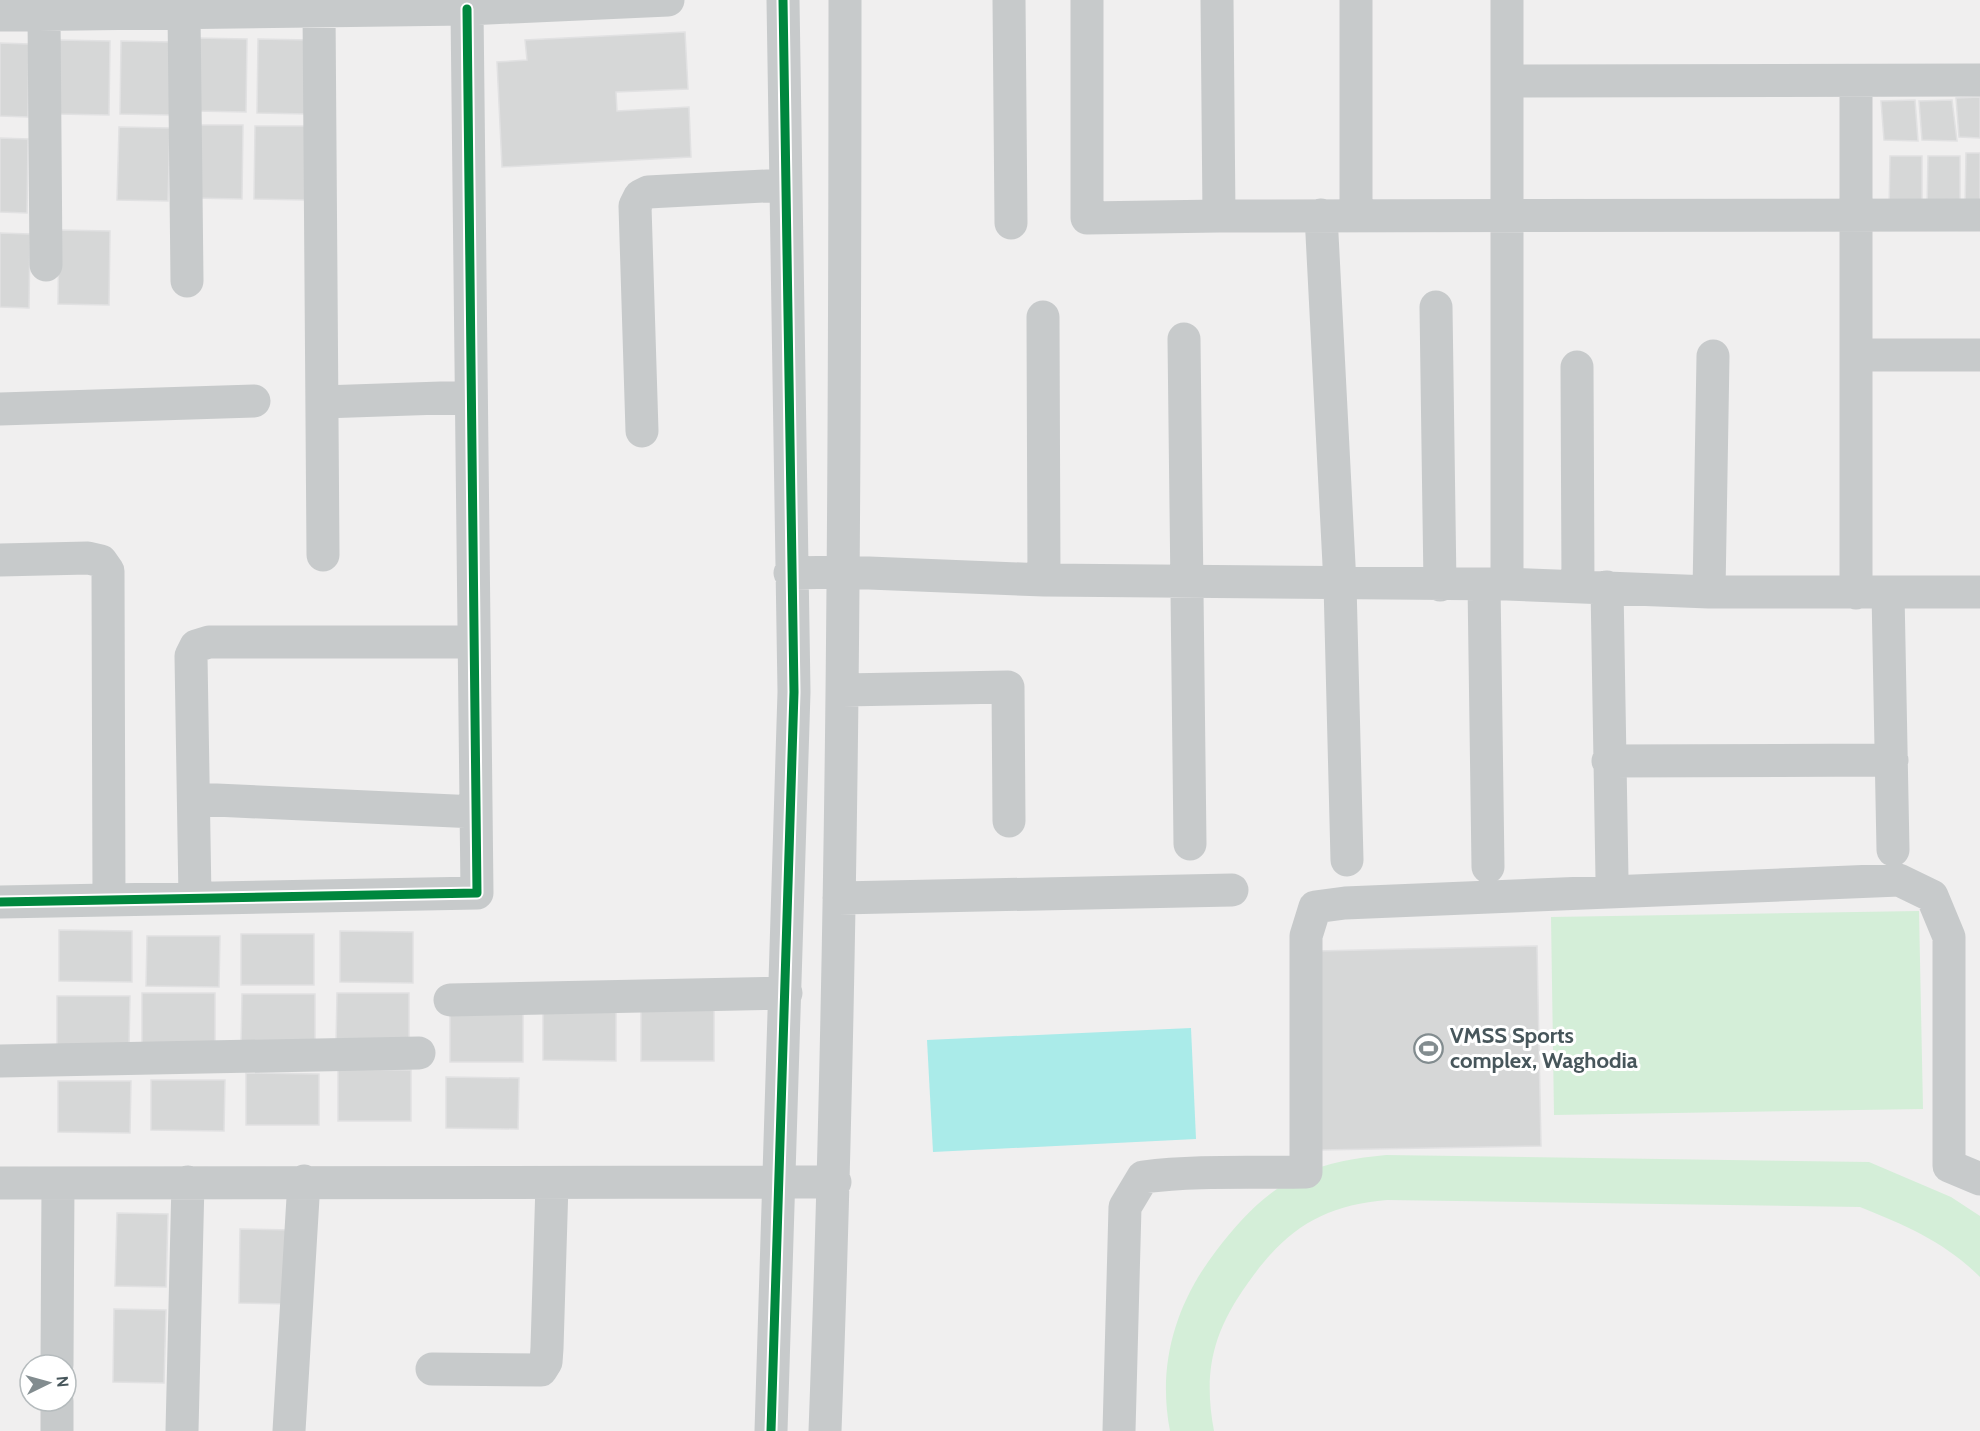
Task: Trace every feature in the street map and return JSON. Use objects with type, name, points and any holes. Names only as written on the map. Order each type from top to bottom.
[{"type":"street","points":[[0,15],[44,15],[118,7],[184,12],[247,6],[319,10],[369,5],[481,5],[668,0]]},
{"type":"street","points":[[771,1431],[781,1182],[794,692],[790,573],[783,0]]},
{"type":"street","points":[[825,1431],[835,1182],[843,690],[845,0]]},
{"type":"street","points":[[1009,0],[1011,223]]},
{"type":"street","points":[[1087,0],[1087,218],[1321,215],[1507,217],[1980,215]]},
{"type":"street","points":[[1217,0],[1219,216]]},
{"type":"street","points":[[1356,0],[1356,215]]},
{"type":"street","points":[[1488,867],[1507,217],[1507,0]]},
{"type":"street","points":[[0,902],[477,893],[471,397],[481,5]]},
{"type":"street","points":[[319,10],[323,555]]},
{"type":"street","points":[[184,12],[187,281]]},
{"type":"street","points":[[44,15],[46,265]]},
{"type":"street","points":[[1507,81],[1980,80]]},
{"type":"street","points":[[1856,82],[1856,593]]},
{"type":"street","points":[[642,431],[635,206],[640,196],[648,192],[785,185]]},
{"type":"street","points":[[1321,215],[1340,584],[1347,860]]},
{"type":"street","points":[[1436,307],[1440,585]]},
{"type":"street","points":[[1043,317],[1044,580]]},
{"type":"street","points":[[1184,339],[1190,844]]},
{"type":"street","points":[[1857,355],[1980,355]]},
{"type":"street","points":[[1709,592],[1713,356]]},
{"type":"street","points":[[1577,367],[1592,586],[1608,761],[1612,878]]},
{"type":"street","points":[[322,402],[471,397]]},
{"type":"street","points":[[0,409],[254,401]]},
{"type":"street","points":[[0,560],[88,558],[101,561],[108,571],[109,900]]},
{"type":"street","points":[[790,573],[844,572],[1044,580],[1496,584],[1709,592],[1980,592]]},
{"type":"street","points":[[1888,593],[1893,850]]},
{"type":"street","points":[[195,898],[191,656],[196,646],[209,642],[474,642]]},
{"type":"street","points":[[843,690],[1008,687],[1009,821]]},
{"type":"street","points":[[1608,761],[1892,760]]},
{"type":"street","points":[[194,800],[476,812]]},
{"type":"street","points":[[1119,1431],[1125,1207],[1143,1177],[1188,1172],[1306,1172],[1306,936],[1315,908],[1357,903],[1899,880],[1932,896],[1949,937],[1949,1166],[1980,1179]]},
{"type":"street","points":[[839,898],[1232,890]]},
{"type":"street","points":[[450,1000],[786,993]]},
{"type":"street","points":[[0,1061],[419,1053]]},
{"type":"street","points":[[289,1431],[304,1181]]},
{"type":"street","points":[[182,1431],[188,1182]]},
{"type":"street","points":[[0,1183],[835,1182]]},
{"type":"street","points":[[57,1353],[58,1183]]},
{"type":"street","points":[[432,1369],[541,1370],[546,1362],[548,1348],[552,1184]]},
{"type":"street","points":[[57,1413],[57,1431]]},
{"type":"green space","points":[[1919,911],[1923,1109],[1554,1115],[1551,917]]},
{"type":"green space","points":[[1386,1155],[1869,1162],[1951,1197],[1980,1216],[1980,1277],[1939,1244],[1860,1207],[1387,1200],[1365,1203],[1327,1213],[1311,1222],[1295,1232],[1267,1259],[1229,1313],[1215,1349],[1210,1387],[1214,1431],[1170,1431],[1166,1382],[1173,1335],[1190,1292],[1202,1271],[1234,1228],[1265,1198],[1301,1175],[1353,1159]]},
{"type":"water","points":[[1191,1028],[1196,1139],[933,1152],[927,1040]]},
{"type":"building","points":[[685,32],[688,89],[616,92],[617,111],[689,107],[691,157],[502,167],[497,62],[527,60],[525,40]]},
{"type":"building","points":[[196,38],[247,39],[246,112],[195,111]]},
{"type":"building","points":[[258,39],[309,40],[308,114],[257,113]]},
{"type":"building","points":[[59,40],[110,41],[109,115],[58,114]]},
{"type":"building","points":[[121,41],[172,42],[170,115],[120,114]]},
{"type":"building","points":[[0,43],[29,44],[28,117],[0,116]]},
{"type":"building","points":[[1980,97],[1980,138],[1959,137],[1956,98]]},
{"type":"building","points":[[1915,100],[1918,141],[1884,140],[1881,101]]},
{"type":"building","points":[[1952,100],[1957,141],[1922,140],[1919,101]]},
{"type":"building","points":[[193,125],[243,125],[242,199],[192,198]]},
{"type":"building","points":[[255,126],[306,126],[305,200],[254,199]]},
{"type":"building","points":[[119,127],[170,128],[168,201],[117,200]]},
{"type":"building","points":[[0,138],[28,139],[27,213],[0,212]]},
{"type":"building","points":[[1966,153],[1980,153],[1980,209],[1965,209]]},
{"type":"building","points":[[1890,156],[1922,156],[1922,212],[1889,211]]},
{"type":"building","points":[[1928,156],[1960,156],[1960,212],[1927,211]]},
{"type":"building","points":[[59,230],[110,231],[109,305],[58,304]]},
{"type":"building","points":[[0,233],[30,234],[29,308],[0,307]]},
{"type":"building","points":[[59,930],[132,931],[132,982],[59,981]]},
{"type":"building","points":[[340,931],[413,932],[413,983],[340,982]]},
{"type":"building","points":[[241,934],[314,934],[314,985],[241,985]]},
{"type":"building","points":[[147,936],[220,936],[219,987],[146,986]]},
{"type":"building","name":"VMSS Sports complex, Waghodia","points":[[1537,946],[1541,1146],[1320,1150],[1317,951]]},
{"type":"building","points":[[142,993],[215,993],[215,1044],[142,1044]]},
{"type":"building","points":[[337,993],[409,993],[409,1045],[336,1044]]},
{"type":"building","points":[[242,994],[315,994],[315,1046],[241,1045]]},
{"type":"building","points":[[57,996],[130,996],[129,1047],[57,1047]]},
{"type":"building","points":[[543,1009],[616,1009],[616,1061],[543,1060]]},
{"type":"building","points":[[450,1010],[523,1011],[523,1062],[450,1062]]},
{"type":"building","points":[[641,1010],[714,1010],[714,1061],[641,1061]]},
{"type":"building","points":[[338,1069],[411,1070],[411,1121],[338,1121]]},
{"type":"building","points":[[246,1073],[319,1074],[319,1125],[246,1125]]},
{"type":"building","points":[[446,1077],[519,1078],[518,1129],[446,1128]]},
{"type":"building","points":[[151,1080],[225,1080],[224,1131],[151,1130]]},
{"type":"building","points":[[58,1081],[131,1081],[130,1133],[58,1132]]},
{"type":"building","points":[[117,1213],[168,1214],[166,1287],[115,1286]]},
{"type":"building","points":[[240,1229],[291,1230],[290,1304],[239,1303]]},
{"type":"building","points":[[114,1309],[166,1310],[164,1383],[113,1382]]},
{"type":"cycle path","points":[[771,1431],[794,692],[783,0]]},
{"type":"cycle path","points":[[0,902],[477,893],[467,9]]},
{"type":"place","name":"VMSS Sports complex, Waghodia","points":[[1429,1048]]}]
